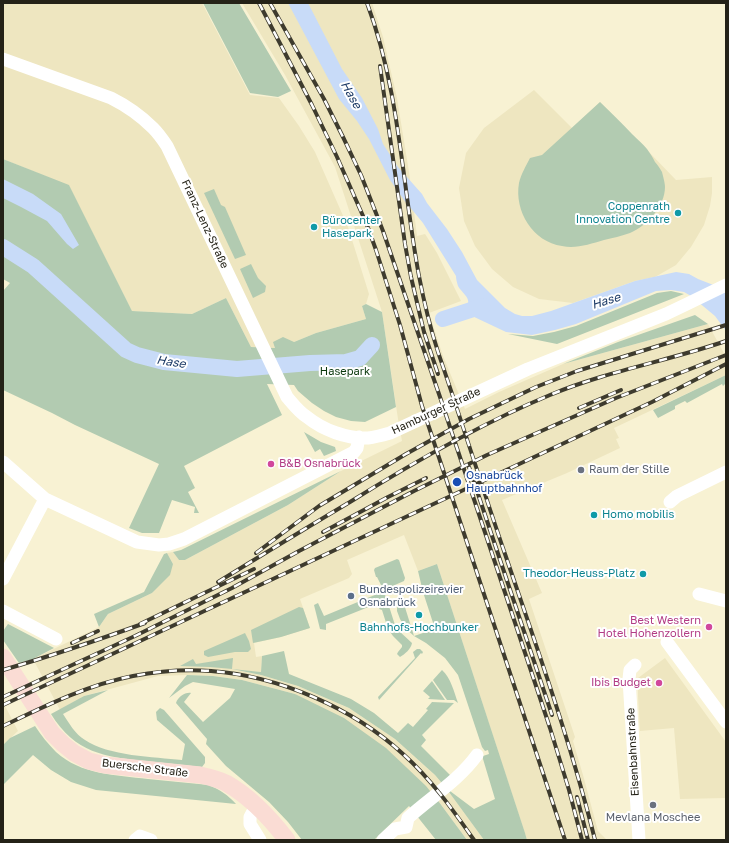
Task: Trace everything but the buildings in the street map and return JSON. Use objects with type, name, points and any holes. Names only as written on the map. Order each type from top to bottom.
[{"type":"main road","name":"Buersche Straße","points":[[3,657],[52,732],[74,753],[89,761],[105,765],[200,775],[226,783],[256,806],[287,840]]},
{"type":"street","name":"Franz-Lenz-Straße","points":[[3,59],[111,98],[138,114],[154,129],[167,146],[287,397],[306,417],[317,424],[331,431],[359,437]]},
{"type":"street","name":"Hamburger Straße","points":[[359,437],[378,437],[400,429],[528,369],[689,304],[725,286]]},
{"type":"street","points":[[3,462],[45,499],[137,542],[159,545],[169,544],[184,539],[354,452],[357,448],[359,437]]},
{"type":"street","points":[[674,499],[726,472]]},
{"type":"street","points":[[3,579],[45,499]]},
{"type":"street","points":[[699,594],[726,601]]},
{"type":"street","points":[[3,611],[56,639]]},
{"type":"street","points":[[667,642],[726,722]]},
{"type":"street","name":"Eisenbahnstraße","points":[[634,665],[630,670],[629,679],[639,840]]},
{"type":"street","points":[[383,840],[395,830],[406,827],[408,818],[446,788],[477,755]]},
{"type":"street","points":[[256,806],[250,816],[250,824],[260,840]]},
{"type":"street","points":[[135,840],[140,836],[151,840]]},
{"type":"shaded area","points":[[3,3],[202,3],[250,95],[279,98],[315,152],[348,227],[369,294],[366,304],[362,306],[366,319],[316,333],[276,348],[251,347],[226,298],[192,314],[132,311],[69,186],[3,159]]},
{"type":"shaded area","points":[[242,3],[372,3],[383,37],[397,98],[409,172],[417,236],[425,234],[437,253],[461,301],[429,313],[443,356],[465,409],[499,392],[563,364],[708,324],[726,357],[726,375],[614,428],[619,438],[616,439],[620,448],[567,473],[502,500],[542,593],[529,599],[575,737],[573,741],[598,831],[607,840],[527,840],[437,564],[418,571],[404,535],[347,560],[352,574],[349,578],[300,599],[310,628],[254,643],[256,657],[262,656],[261,672],[237,670],[261,675],[298,686],[349,708],[395,739],[435,775],[484,840],[467,840],[439,802],[295,694],[242,680],[213,676],[158,676],[84,696],[60,710],[33,659],[99,627],[108,614],[152,593],[173,564],[167,553],[173,552],[179,560],[185,560],[288,505],[341,471],[402,441],[382,312],[335,167],[285,75]]},
{"type":"shaded area","points":[[534,90],[572,128],[600,102],[676,180],[712,177],[710,206],[704,225],[691,247],[676,265],[655,277],[635,281],[573,303],[539,299],[513,287],[492,269],[475,246],[464,221],[459,188],[466,153],[484,128]]},
{"type":"shaded area","points":[[665,658],[726,742],[726,798],[680,799],[674,728],[640,731],[638,678]]},
{"type":"shaded area","points":[[3,702],[18,731],[3,745]]},
{"type":"green space","points":[[203,3],[239,3],[291,91],[278,97],[250,93]]},
{"type":"green space","points":[[600,102],[645,147],[660,168],[665,185],[662,201],[654,214],[643,226],[630,233],[578,246],[567,247],[552,243],[534,232],[528,224],[523,214],[518,194],[520,180],[530,158],[542,155]]},
{"type":"green space","name":"Hasepark","points":[[3,159],[69,185],[132,311],[192,314],[226,298],[251,347],[275,348],[273,342],[283,337],[294,342],[316,333],[366,319],[362,306],[366,304],[382,312],[396,407],[365,422],[351,421],[336,417],[324,411],[298,391],[294,385],[267,384],[282,415],[184,466],[195,488],[188,492],[199,513],[194,513],[195,507],[172,500],[159,533],[142,533],[129,528],[159,464],[3,390],[3,291],[10,283],[3,279]]},
{"type":"green space","points":[[214,189],[221,205],[225,207],[246,255],[235,259],[204,193]]},
{"type":"green space","points":[[251,264],[258,278],[266,286],[265,292],[253,298],[240,269]]},
{"type":"green space","points":[[671,291],[684,294],[557,344],[508,334],[533,336],[554,332],[576,326],[657,293]]},
{"type":"green space","points":[[695,315],[708,324],[563,364],[618,342]]},
{"type":"green space","points":[[726,375],[726,383],[723,386],[722,384],[687,403],[685,401],[675,406],[675,409],[658,418],[653,410]]},
{"type":"green space","points":[[304,432],[321,442],[335,447],[336,451],[324,456],[320,449],[315,452]]},
{"type":"green space","points":[[341,471],[288,505],[185,560],[179,560],[173,552],[181,550]]},
{"type":"green space","points":[[167,553],[173,564],[170,575],[152,593],[108,614],[99,627],[94,614],[144,592],[164,554]]},
{"type":"green space","points":[[397,559],[399,560],[405,578],[404,581],[384,591],[376,577],[374,570],[375,568]]},
{"type":"green space","points":[[437,564],[527,840],[484,840],[446,788],[474,809],[495,799],[483,759],[483,756],[489,754],[488,750],[485,751],[482,747],[458,675],[445,658],[426,643],[414,636],[435,629],[418,571]]},
{"type":"green space","points":[[382,592],[385,594],[386,600],[326,624],[326,630],[320,629],[314,605],[318,603],[324,616]]},
{"type":"green space","points":[[403,601],[414,636],[405,628],[400,619],[397,611],[398,602]]},
{"type":"green space","points":[[388,603],[398,630],[412,643],[408,651],[400,657],[397,654],[402,645],[388,629],[382,610],[379,609],[381,605]]},
{"type":"green space","points":[[299,607],[303,608],[310,628],[281,637],[253,643],[251,630]]},
{"type":"green space","points":[[8,624],[54,648],[33,659],[19,663],[3,640],[3,631]]},
{"type":"green space","points":[[245,633],[251,649],[248,652],[235,652],[208,657],[204,655],[204,651]]},
{"type":"green space","points":[[420,649],[423,652],[422,654],[421,653],[379,700],[378,697],[415,658],[413,652]]},
{"type":"green space","points":[[284,651],[289,674],[351,699],[374,713],[398,733],[408,723],[413,727],[428,710],[426,709],[432,702],[454,703],[422,735],[426,740],[421,746],[455,780],[446,788],[435,775],[395,739],[349,708],[298,686],[261,675],[232,669],[261,672],[262,656]]},
{"type":"green space","points":[[233,658],[232,669],[180,666],[193,659],[196,664]]},
{"type":"green space","points":[[442,670],[450,681],[458,703],[454,700],[447,700],[433,680]]},
{"type":"green space","points":[[187,675],[213,676],[242,680],[295,694],[344,718],[386,748],[426,786],[467,840],[436,840],[409,806],[374,840],[302,840],[288,822],[269,802],[226,766],[206,744],[207,739],[176,703],[182,695],[191,693],[184,702],[203,722],[230,698],[235,689],[193,682],[169,698]]},
{"type":"green space","points":[[432,681],[445,700],[428,699],[430,697],[423,691]]},
{"type":"green space","points":[[108,690],[63,714],[81,738],[95,745],[118,753],[182,760],[185,744],[157,720],[156,712],[160,708],[164,710],[205,757],[205,763],[202,767],[117,757],[92,751],[70,737],[60,727],[51,714],[84,696]]},
{"type":"green space","points":[[35,726],[56,752],[66,760],[88,770],[111,775],[209,785],[224,793],[236,804],[96,790],[71,782],[51,770],[33,755],[3,785],[3,745],[10,738]]},
{"type":"water","points":[[288,3],[308,3],[342,69],[362,98],[378,129],[383,144],[398,167],[422,194],[447,229],[462,252],[477,280],[505,308],[515,314],[532,316],[551,311],[635,281],[676,272],[689,274],[716,286],[726,294],[726,331],[715,316],[691,296],[684,292],[671,290],[656,291],[576,324],[532,335],[506,332],[470,315],[465,315],[463,313],[468,305],[468,299],[458,286],[456,276],[423,223],[390,180],[369,139],[339,99]]},
{"type":"water","points":[[3,179],[33,194],[61,214],[79,245],[73,249],[47,221],[3,198]]},
{"type":"waterway","name":"Hase","points":[[3,247],[33,266],[126,350],[137,355],[164,362],[237,369],[310,363],[346,362],[360,358],[372,345]]},
{"type":"waterway","name":"Hase","points":[[443,319],[483,306]]},
{"type":"railway","points":[[259,3],[312,105],[367,225],[400,325],[422,406],[565,840]]},
{"type":"railway","points":[[270,3],[324,99],[343,137],[361,175],[383,231],[550,728],[569,790],[582,840]]},
{"type":"railway","points":[[367,3],[387,70],[399,138],[413,242],[430,324],[488,504],[553,696],[586,804],[595,840]]},
{"type":"railway","points":[[380,66],[411,277],[424,332],[438,374]]},
{"type":"railway","points":[[256,553],[319,506],[406,454],[469,419],[536,387],[577,371],[726,325]]},
{"type":"railway","points":[[218,582],[398,472],[498,418],[550,395],[593,379],[726,341]]},
{"type":"railway","points":[[3,697],[135,636],[232,588],[414,491],[487,455],[616,398],[726,355]]},
{"type":"railway","points":[[3,705],[652,402],[726,364]]},
{"type":"railway","points":[[579,408],[621,390]]},
{"type":"railway","points":[[469,467],[552,715]]},
{"type":"railway","points":[[323,532],[426,478]]},
{"type":"railway","points":[[140,624],[254,569]]},
{"type":"railway","points":[[3,670],[74,648],[145,623]]},
{"type":"railway","points":[[72,643],[98,631]]},
{"type":"railway","points":[[3,726],[50,704],[83,691],[133,676],[172,671],[201,670],[237,674],[263,680],[288,687],[314,697],[361,722],[383,737],[403,754],[432,784],[474,840]]},
{"type":"railway","points":[[577,797],[588,840]]},
{"type":"place","name":"Coppenrath Innovation Centre","points":[[678,213]]},
{"type":"place","name":"Bürocenter Hasepark","points":[[314,227]]},
{"type":"place","name":"B&B Osnabrück","points":[[271,464]]},
{"type":"place","name":"Raum der Stille","points":[[581,470]]},
{"type":"place","name":"Osnabrück Hauptbahnhof","points":[[457,482]]},
{"type":"place","name":"Homo mobilis","points":[[594,515]]},
{"type":"place","name":"Theodor-Heuss-Platz","points":[[643,574]]},
{"type":"place","name":"Bundespolizeirevier Osnabrück","points":[[351,596]]},
{"type":"place","name":"Bahnhofs-Hochbunker","points":[[419,615]]},
{"type":"place","name":"Best Western Hotel Hohenzollern","points":[[709,627]]},
{"type":"place","name":"Ibis Budget","points":[[659,683]]},
{"type":"place","name":"Mevlana Moschee","points":[[653,805]]}]
